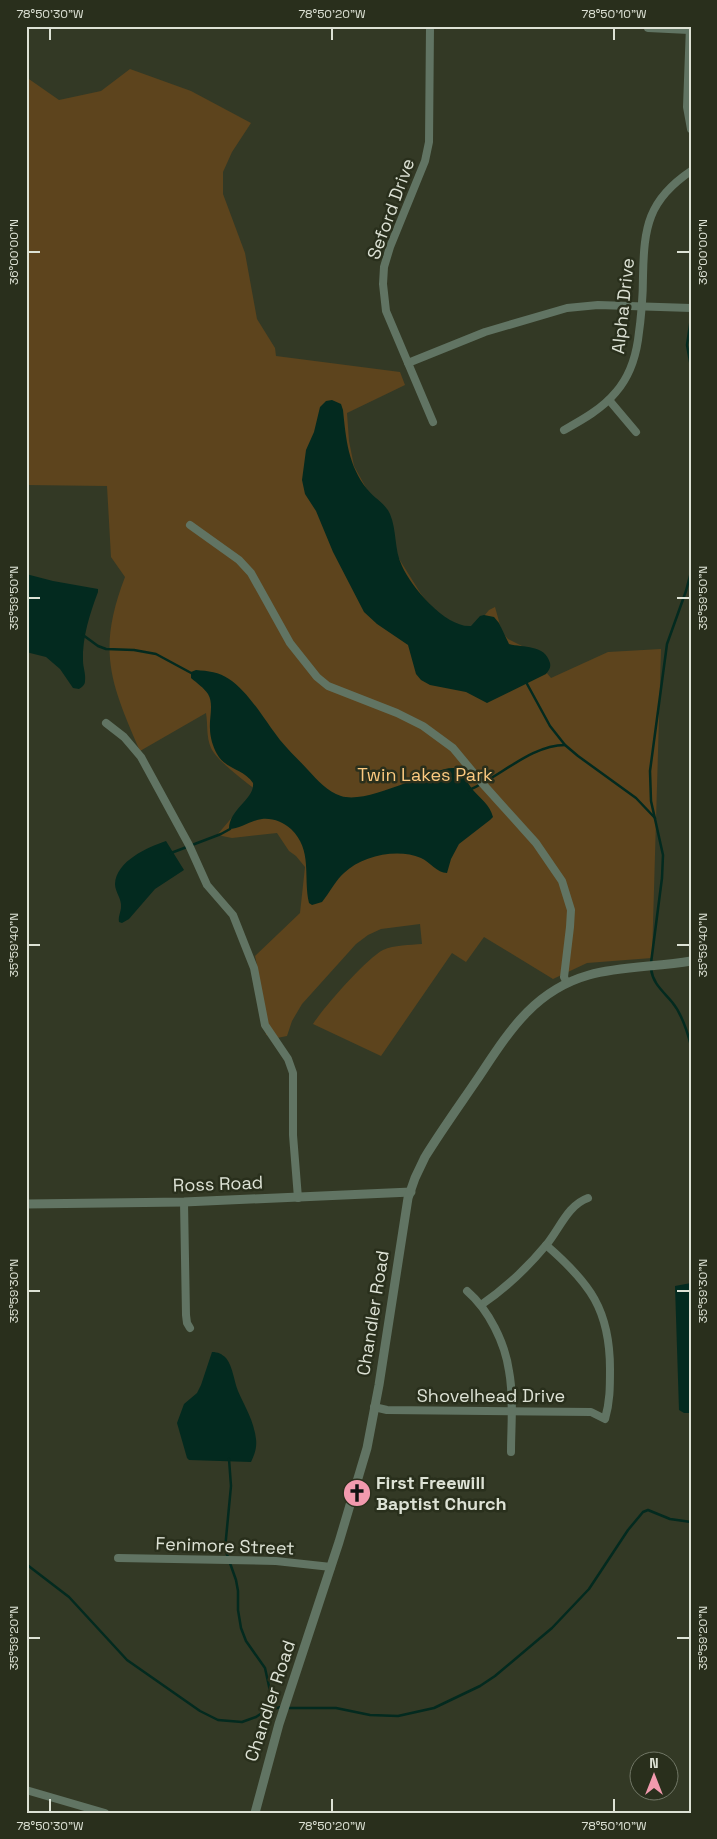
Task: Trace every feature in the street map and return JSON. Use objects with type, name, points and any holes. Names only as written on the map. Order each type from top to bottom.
[{"type":"street","name":"Seford Drive","points":[[430,26],[430,142],[425,161],[390,247],[384,267],[384,298],[386,311],[433,422]]},
{"type":"street","points":[[648,28],[689,28],[687,107],[691,130]]},
{"type":"street","name":"Alpha Drive","points":[[564,430],[584,419],[608,400],[620,387],[633,364],[642,305],[644,248],[650,217],[667,190],[691,171]]},
{"type":"street","points":[[408,364],[485,332],[568,308],[598,305],[691,308]]},
{"type":"street","points":[[608,400],[636,432]]},
{"type":"street","points":[[190,524],[239,560],[251,573],[290,643],[317,677],[328,686],[397,713],[423,726],[453,748],[536,843],[562,881],[568,900],[571,917],[564,976],[567,983]]},
{"type":"street","points":[[106,723],[124,737],[141,758],[189,845],[207,886],[233,915],[254,968],[265,1025],[288,1059],[293,1073],[293,1135],[298,1198]]},
{"type":"street","name":"Chandler Road","points":[[255,1813],[274,1741],[331,1567],[367,1448],[406,1213],[411,1192],[425,1157],[519,1019],[534,1004],[567,983],[597,973],[691,961]]},
{"type":"street","name":"Ross Road","points":[[26,1204],[184,1202],[411,1192]]},
{"type":"street","points":[[481,1304],[518,1276],[546,1245],[574,1205],[588,1198]]},
{"type":"street","points":[[184,1202],[186,1315],[190,1328]]},
{"type":"street","name":"Shovelhead Drive","points":[[374,1407],[387,1410],[591,1412],[605,1419],[610,1398],[610,1348],[606,1323],[594,1298],[581,1278],[546,1245]]},
{"type":"street","points":[[467,1291],[481,1304],[504,1349],[510,1372],[511,1452]]},
{"type":"street","name":"Fenimore Street","points":[[118,1558],[276,1561],[331,1567]]},
{"type":"street","points":[[26,1790],[105,1813]]},
{"type":"green space","name":"Twin Lakes Park","points":[[130,69],[191,91],[251,123],[232,152],[223,172],[223,194],[245,253],[257,319],[275,348],[276,356],[400,372],[405,385],[347,413],[349,441],[354,466],[370,495],[396,554],[421,594],[440,616],[471,632],[489,610],[495,607],[502,632],[508,639],[526,648],[551,678],[608,652],[661,649],[652,958],[587,963],[553,979],[484,937],[466,962],[452,953],[381,1056],[313,1024],[346,984],[376,955],[392,947],[422,944],[420,924],[381,929],[368,935],[356,944],[302,1004],[292,1021],[287,1036],[277,1038],[266,1035],[255,956],[300,913],[305,867],[289,851],[277,833],[232,838],[217,835],[235,814],[260,793],[233,772],[214,753],[208,739],[206,713],[140,751],[121,705],[111,666],[111,625],[125,577],[111,557],[107,486],[26,485],[26,77],[59,100],[101,91]]},
{"type":"shaded area","points":[[332,400],[341,404],[349,451],[356,471],[367,489],[390,514],[399,560],[413,585],[441,614],[461,625],[471,626],[480,616],[484,615],[494,617],[509,644],[539,650],[547,657],[550,669],[546,674],[487,703],[466,692],[430,685],[421,680],[416,674],[408,645],[377,624],[364,612],[333,552],[316,511],[305,494],[302,480],[306,450],[314,432],[320,407],[326,401]]},
{"type":"shaded area","points":[[26,574],[98,589],[84,643],[85,682],[79,689],[73,688],[60,669],[46,657],[26,652]]},
{"type":"shaded area","points":[[196,670],[217,673],[243,691],[287,748],[319,782],[336,794],[354,797],[370,795],[437,771],[449,768],[457,769],[487,805],[493,817],[459,844],[451,859],[447,873],[443,873],[421,858],[412,855],[380,855],[351,867],[338,879],[322,902],[312,905],[309,903],[307,893],[305,855],[298,837],[291,829],[278,821],[266,819],[229,829],[233,816],[253,789],[253,783],[245,775],[220,759],[212,742],[210,732],[210,698],[191,678],[191,672]]},
{"type":"shaded area","points":[[166,841],[184,870],[155,889],[129,919],[122,923],[119,922],[121,904],[115,884],[121,868],[142,851]]},
{"type":"shaded area","points":[[691,1283],[691,1413],[684,1413],[679,1410],[675,1286]]},
{"type":"shaded area","points":[[212,1352],[221,1354],[226,1358],[251,1420],[256,1442],[251,1462],[189,1460],[187,1458],[177,1423],[184,1404],[197,1393],[201,1385]]},
{"type":"waterway","points":[[691,318],[687,345],[691,367]]},
{"type":"waterway","points":[[651,963],[662,878],[663,855],[651,801],[650,771],[667,644],[691,572]]},
{"type":"waterway","points":[[83,635],[98,646],[106,649],[134,650],[156,654],[193,674]]},
{"type":"waterway","points":[[526,682],[550,726],[565,745],[636,798],[655,818]]},
{"type":"waterway","points":[[469,790],[540,750],[552,746],[565,745]]},
{"type":"waterway","points":[[171,853],[230,829]]},
{"type":"waterway","points":[[651,969],[656,983],[679,1012],[691,1046]]},
{"type":"waterway","points":[[229,1459],[231,1486],[225,1549],[236,1580],[241,1628],[246,1641],[265,1668],[272,1700],[276,1708]]},
{"type":"waterway","points":[[287,1708],[336,1708],[370,1715],[398,1716],[434,1708],[480,1686],[495,1676],[552,1628],[589,1589],[628,1530],[643,1512],[648,1510],[670,1519],[691,1522]]},
{"type":"waterway","points":[[26,1564],[69,1597],[127,1660],[200,1711],[218,1720],[242,1722],[256,1717],[265,1711],[281,1707]]},
{"type":"place","name":"First Freewill Baptist Church","points":[[357,1493]]}]
